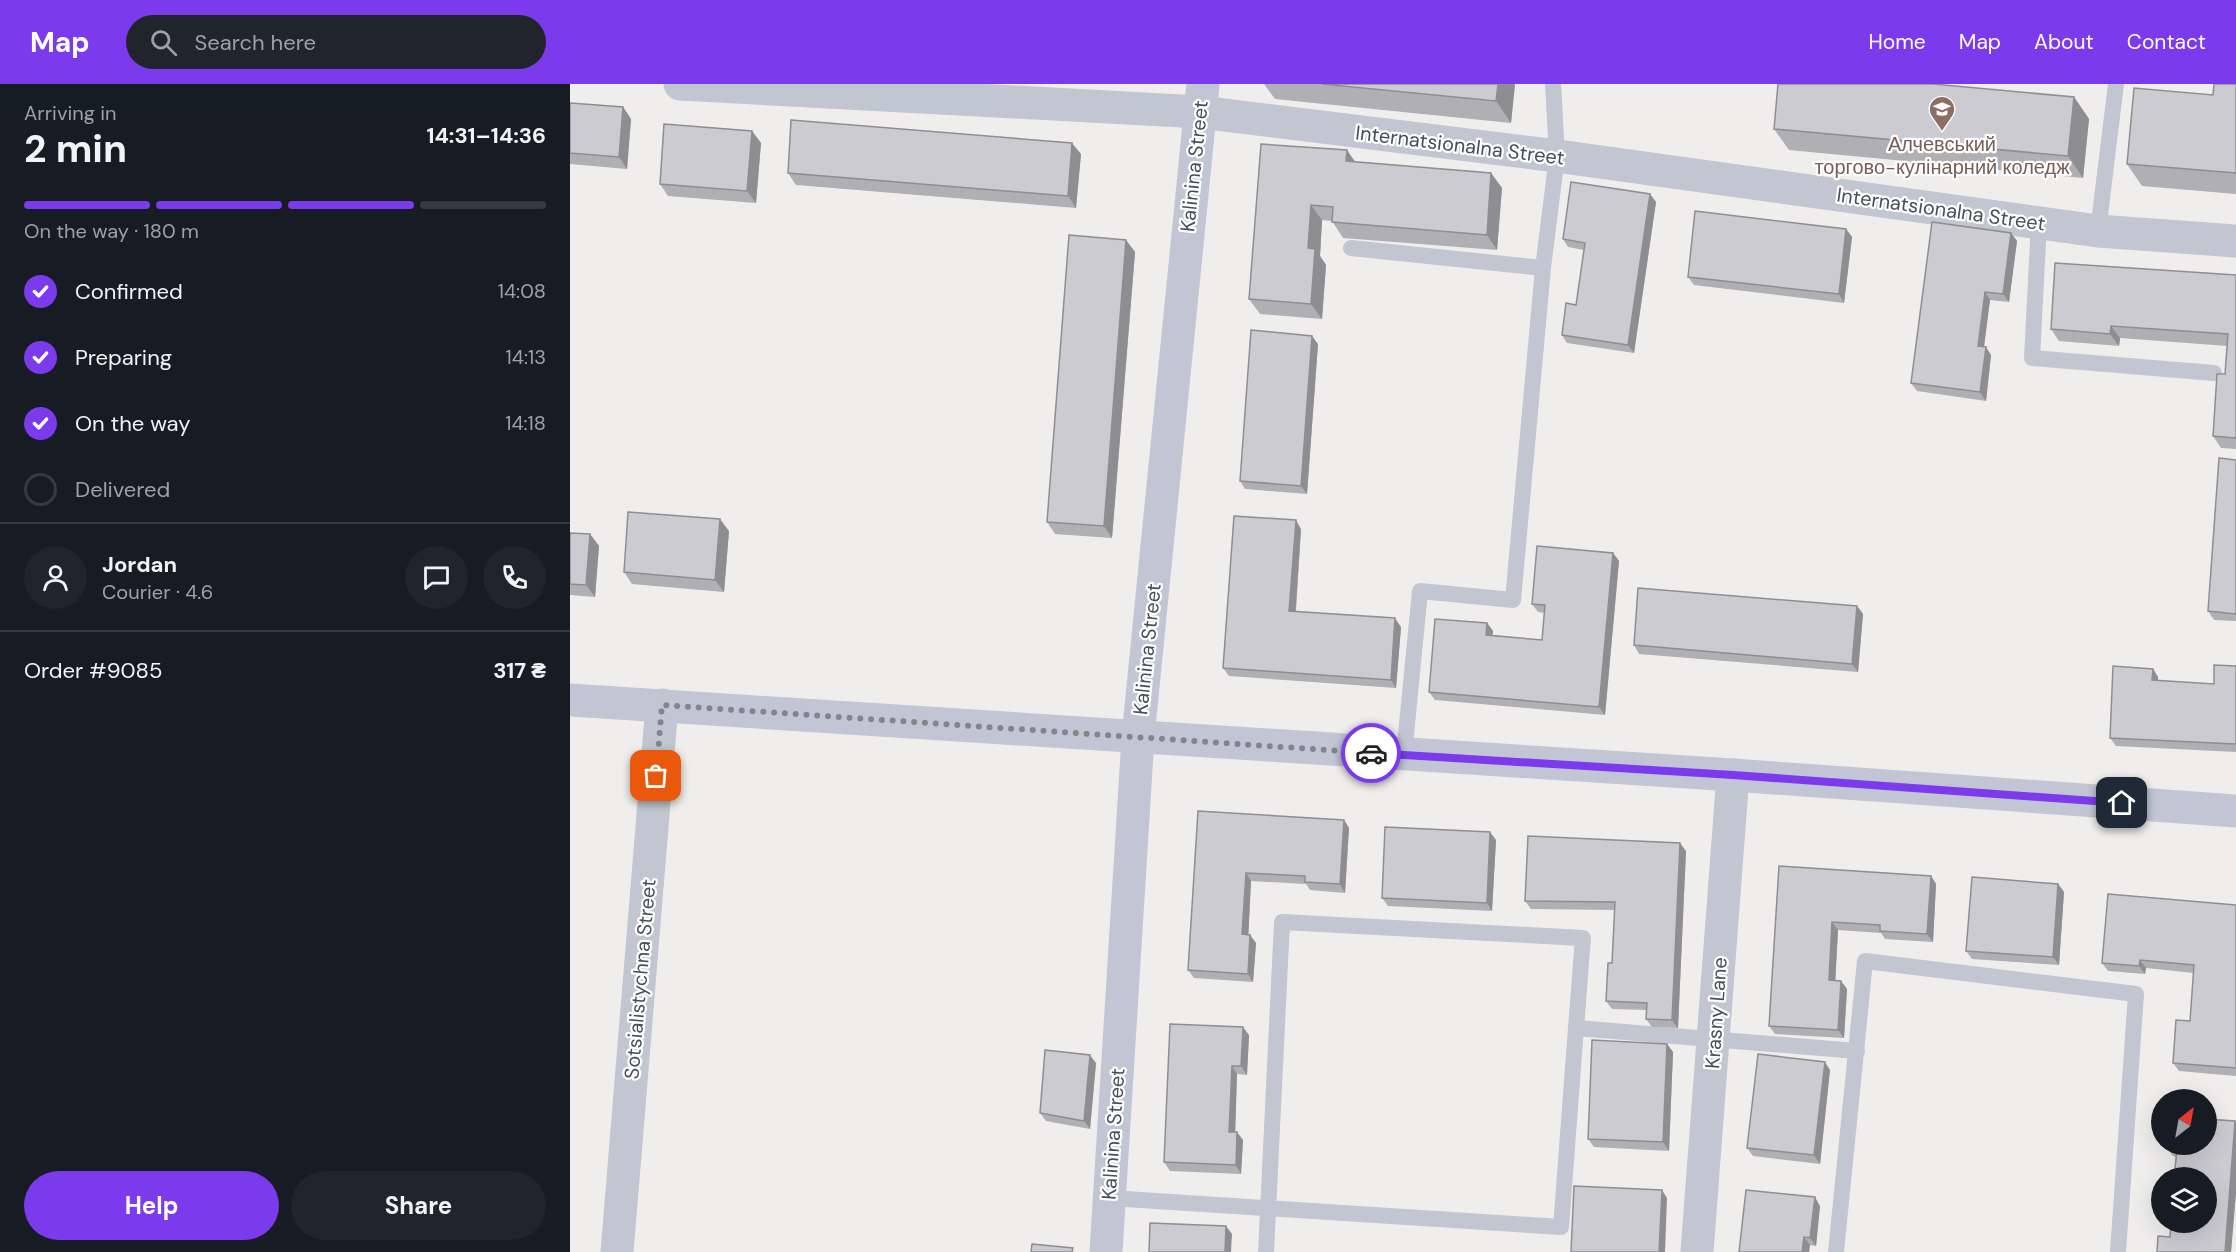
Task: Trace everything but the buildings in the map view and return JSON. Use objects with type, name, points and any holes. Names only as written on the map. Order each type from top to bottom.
[{"type":"street","name":"Internatsionalna Street","points":[[680,84],[1201,98],[1557,156],[2098,231],[2236,241]]},
{"type":"street","name":"Kalinina Street","points":[[1106,1252],[1138,737],[1201,98]]},
{"type":"street","points":[[570,700],[1733,775],[2236,812]]},
{"type":"street","name":"Sotsialistychna Street","points":[[617,1252],[662,705]]},
{"type":"street","name":"Krasny Lane","points":[[1697,1252],[1733,775]]},
{"type":"lane","points":[[1404,755],[1420,591],[1513,600],[1544,268],[1557,156],[1553,84]]},
{"type":"lane","points":[[2098,231],[2116,84]]},
{"type":"lane","points":[[2039,222],[2032,358],[2214,373]]},
{"type":"lane","points":[[1351,248],[1544,268]]},
{"type":"lane","points":[[1110,1198],[1269,1209],[1561,1227],[1583,938],[1282,922],[1269,1209],[1266,1252]]},
{"type":"lane","points":[[1836,1252],[1865,961],[2136,994],[2118,1252]]},
{"type":"lane","points":[[1576,1028],[1857,1051]]},
{"type":"way so far","points":[[656,776],[662,705],[1371,753]]},
{"type":"place","name":"Алчевський торгово-кулінарний коледж","points":[[1942,132]]},
{"type":"route","points":[[1371,753],[1733,775],[2122,803]]}]
